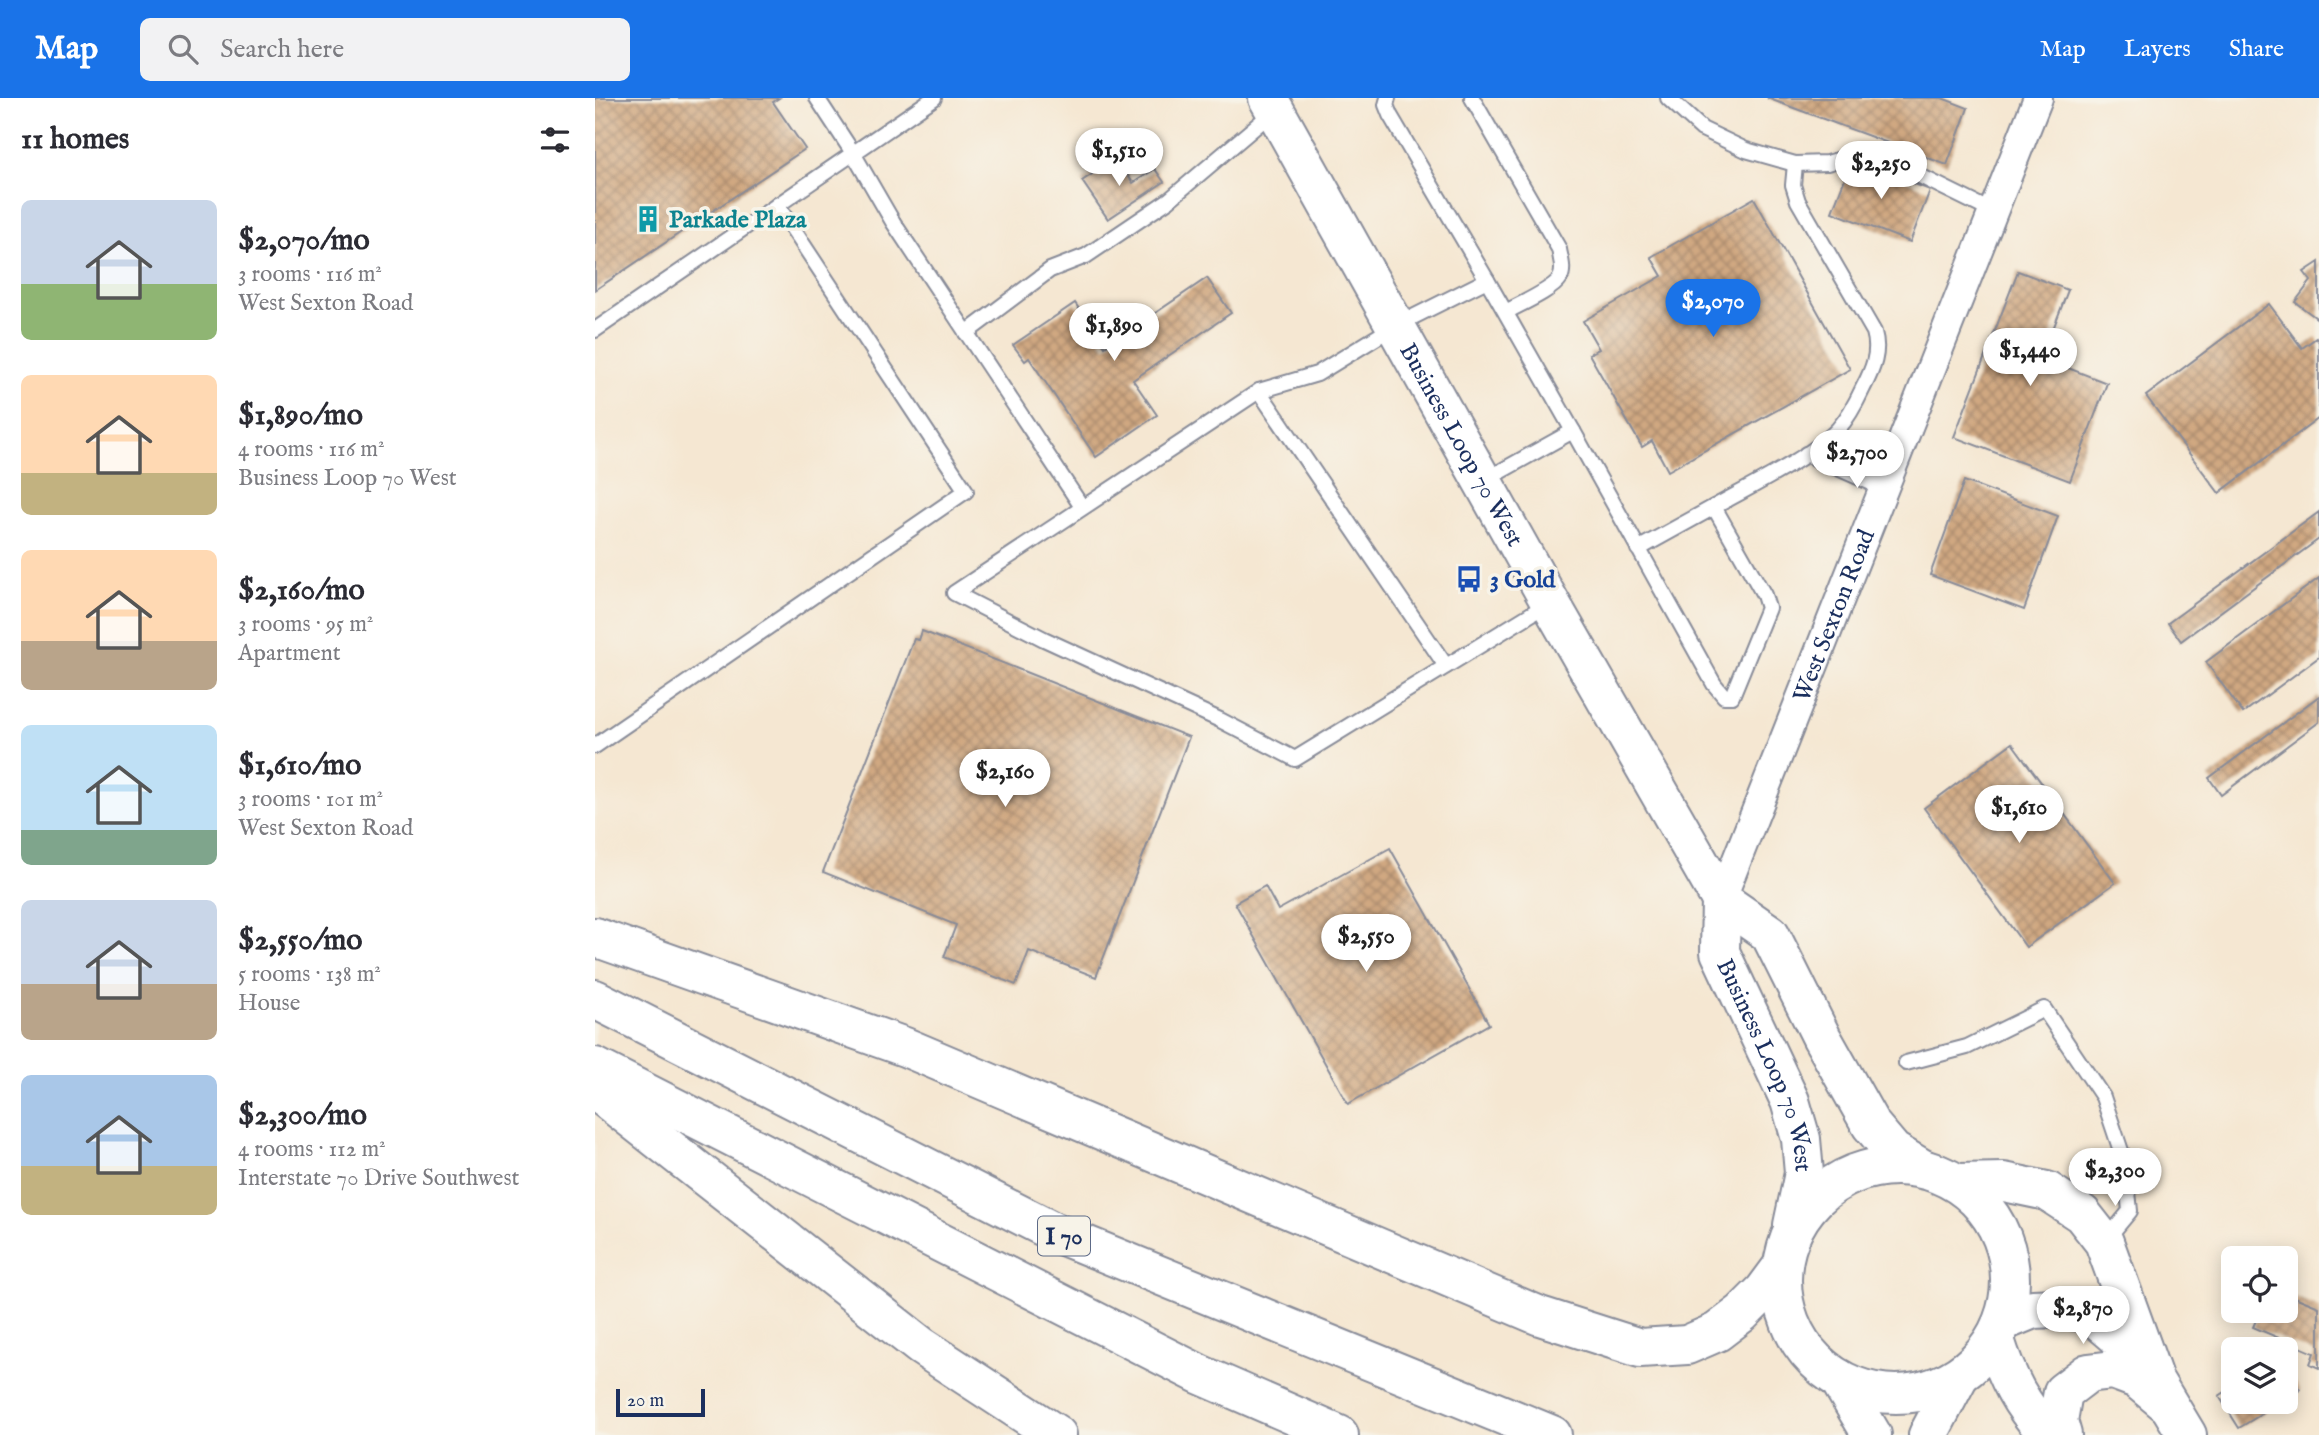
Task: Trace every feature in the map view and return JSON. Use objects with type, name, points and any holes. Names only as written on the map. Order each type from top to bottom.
[{"type":"main road","name":"Business Loop 70 West","points":[[1278,102],[1395,326],[1721,900],[1770,934],[1822,1038],[1871,1125],[1893,1152],[1921,1168]]},
{"type":"main road","name":"Business Loop 70 West","points":[[1721,900],[1720,952],[1790,1101],[1801,1139],[1804,1173],[1792,1231]]},
{"type":"main road","points":[[595,937],[905,1047],[1540,1316],[1640,1348],[1687,1345],[1717,1332],[1742,1313],[1764,1291],[1781,1268]]},
{"type":"main road","name":"I 70","points":[[595,999],[1056,1233],[1552,1435]]},
{"type":"main road","name":"I 70","points":[[595,1067],[1199,1374],[1339,1435]]},
{"type":"main road","points":[[595,1090],[921,1346],[1057,1435]]},
{"type":"main road","points":[[1882,1166],[1921,1168],[1958,1183],[1986,1209],[2005,1244],[2011,1282],[1999,1330],[1979,1361],[1958,1378],[1924,1392],[1887,1395],[1839,1378],[1820,1367],[1797,1338],[1783,1304],[1781,1268],[1792,1231],[1814,1199],[1845,1176],[1882,1166]]},
{"type":"main road","points":[[1958,1183],[2004,1182],[2047,1191],[2082,1214],[2104,1242],[2160,1391]]},
{"type":"main road","points":[[1999,1330],[2033,1309],[2057,1308],[2090,1313],[2117,1336],[2160,1391],[2187,1435]]},
{"type":"main road","points":[[1999,1330],[2006,1375],[2031,1416],[2049,1435]]},
{"type":"main road","points":[[2062,1435],[2058,1421],[2063,1392],[2088,1373],[2113,1370],[2160,1391]]},
{"type":"main road","points":[[1839,1378],[1872,1435]]},
{"type":"main road","points":[[1928,1435],[1958,1378]]},
{"type":"street","name":"West Sexton Road","points":[[1721,900],[2038,98]]},
{"type":"lane","points":[[817,98],[893,222],[1082,507]]},
{"type":"lane","points":[[595,330],[933,98]]},
{"type":"lane","points":[[1388,98],[1386,105],[1390,116],[1506,312],[1719,692],[1724,696],[1732,696],[1768,608],[1764,595],[1714,507]]},
{"type":"lane","points":[[1472,98],[1559,249],[1562,266],[1560,277],[1552,286],[1506,312]]},
{"type":"lane","points":[[1668,98],[1702,129],[1746,150],[1795,164],[1827,163],[1859,154],[1922,177],[1993,212]]},
{"type":"lane","points":[[966,333],[1050,270],[1086,256],[1169,200],[1278,102]]},
{"type":"lane","points":[[1638,549],[1806,454],[1836,431],[1851,412],[1867,381],[1877,356],[1878,345],[1874,332],[1798,201],[1793,185],[1795,164]]},
{"type":"lane","points":[[595,746],[966,491],[777,205]]},
{"type":"lane","points":[[1487,280],[1395,326],[1317,374],[1259,391],[954,593],[1044,639],[1196,708],[1295,758],[1550,602]]},
{"type":"lane","points":[[1259,391],[1446,666]]},
{"type":"lane","points":[[1483,482],[1573,431]]},
{"type":"lane","points":[[1806,454],[1884,488]]},
{"type":"lane","points":[[1906,1063],[1967,1047],[2044,1009],[2103,1097],[2125,1163],[2130,1211],[2104,1242]]},
{"type":"building","name":"Parkade Plaza","points":[[595,98],[779,98],[773,102],[805,149],[595,290]]},
{"type":"building","points":[[1767,98],[1942,98],[1968,108],[1947,165]]},
{"type":"building","points":[[1116,158],[1133,183],[1155,169],[1164,182],[1108,219],[1082,181]]},
{"type":"building","points":[[1852,160],[1930,190],[1910,242],[1832,212]]},
{"type":"building","points":[[1754,198],[1850,369],[1668,471],[1652,441],[1642,447],[1589,354],[1599,349],[1583,321],[1662,276],[1651,257]]},
{"type":"building","points":[[2319,262],[2319,320],[2295,302],[2311,281],[2304,272]]},
{"type":"building","points":[[2018,271],[2068,290],[2042,358],[2107,383],[2070,481],[1954,437]]},
{"type":"building","points":[[1207,278],[1231,313],[1133,380],[1157,415],[1096,457],[1029,358],[1025,361],[1013,345],[1075,303],[1105,347]]},
{"type":"building","points":[[2269,304],[2302,348],[2316,338],[2319,342],[2319,418],[2219,493],[2146,396]]},
{"type":"building","points":[[1964,481],[2058,516],[2024,610],[1930,575]]},
{"type":"building","points":[[2319,512],[2319,539],[2181,641],[2168,623]]},
{"type":"building","points":[[2319,578],[2319,657],[2243,713],[2206,662]]},
{"type":"building","points":[[922,631],[1189,737],[1096,977],[1029,951],[1016,985],[944,957],[956,925],[823,872],[914,639],[919,640]]},
{"type":"building","points":[[2319,696],[2319,722],[2221,795],[2209,778]]},
{"type":"building","points":[[2012,743],[2115,883],[2026,947],[1924,808]]},
{"type":"building","points":[[1390,848],[1489,1024],[1348,1104],[1235,903],[1265,886],[1278,910]]},
{"type":"building","points":[[2298,1298],[2319,1307],[2319,1368],[2310,1364],[2314,1353],[2298,1346],[2298,1337],[2276,1337],[2253,1327],[2255,1323],[2298,1323]]},
{"type":"building","points":[[2230,1414],[2262,1414],[2239,1428]]},
{"type":"place","name":"Parkade Plaza","points":[[648,219]]},
{"type":"place","name":"3 Gold","points":[[1469,579]]}]
